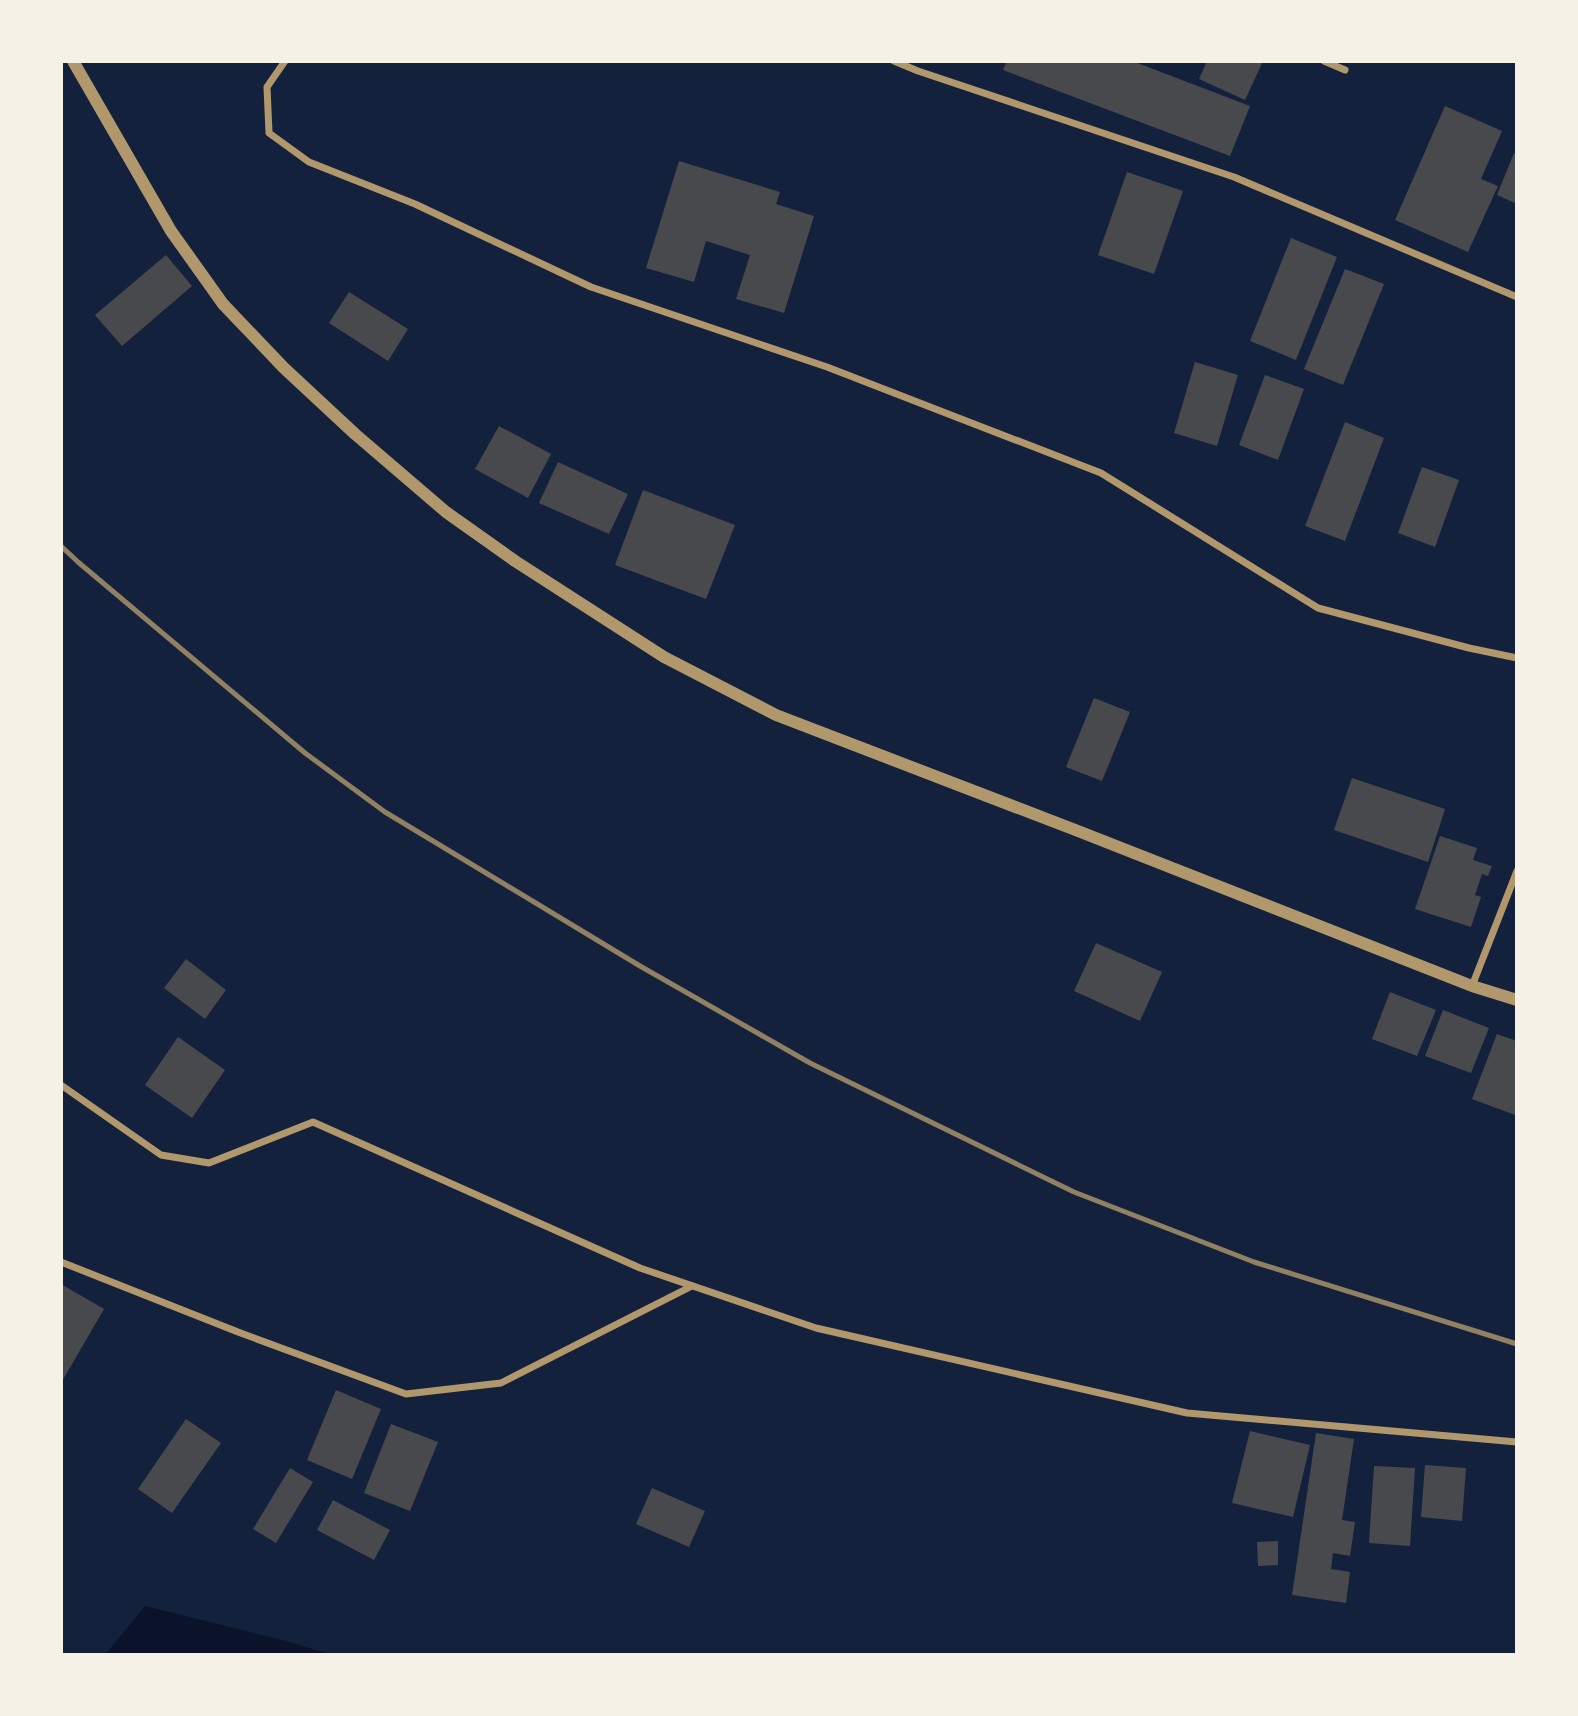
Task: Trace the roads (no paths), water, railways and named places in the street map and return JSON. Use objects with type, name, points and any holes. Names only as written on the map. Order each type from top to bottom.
[{"type":"street","points":[[73,61],[171,231],[223,304],[284,368],[355,434],[446,512],[515,561],[664,657],[776,715],[1472,986],[1517,1000]]},
{"type":"street","points":[[285,61],[267,87],[269,134],[309,162],[415,204],[591,287],[827,367],[1101,473],[1318,608],[1517,658]]},
{"type":"street","points":[[894,61],[1234,177],[1517,297]]},
{"type":"street","points":[[1324,61],[1345,70]]},
{"type":"street","points":[[1472,986],[1517,871]]},
{"type":"street","points":[[61,1084],[161,1155],[209,1163],[313,1122],[640,1268],[816,1328],[1187,1413],[1517,1442]]},
{"type":"street","points":[[61,1262],[238,1332],[406,1394],[500,1384],[692,1286]]},
{"type":"water","points":[[145,1606],[290,1642],[332,1655],[105,1655]]},
{"type":"railway","points":[[61,546],[305,753],[385,812],[640,966],[810,1063],[1074,1192],[1254,1262],[1517,1344]]}]
